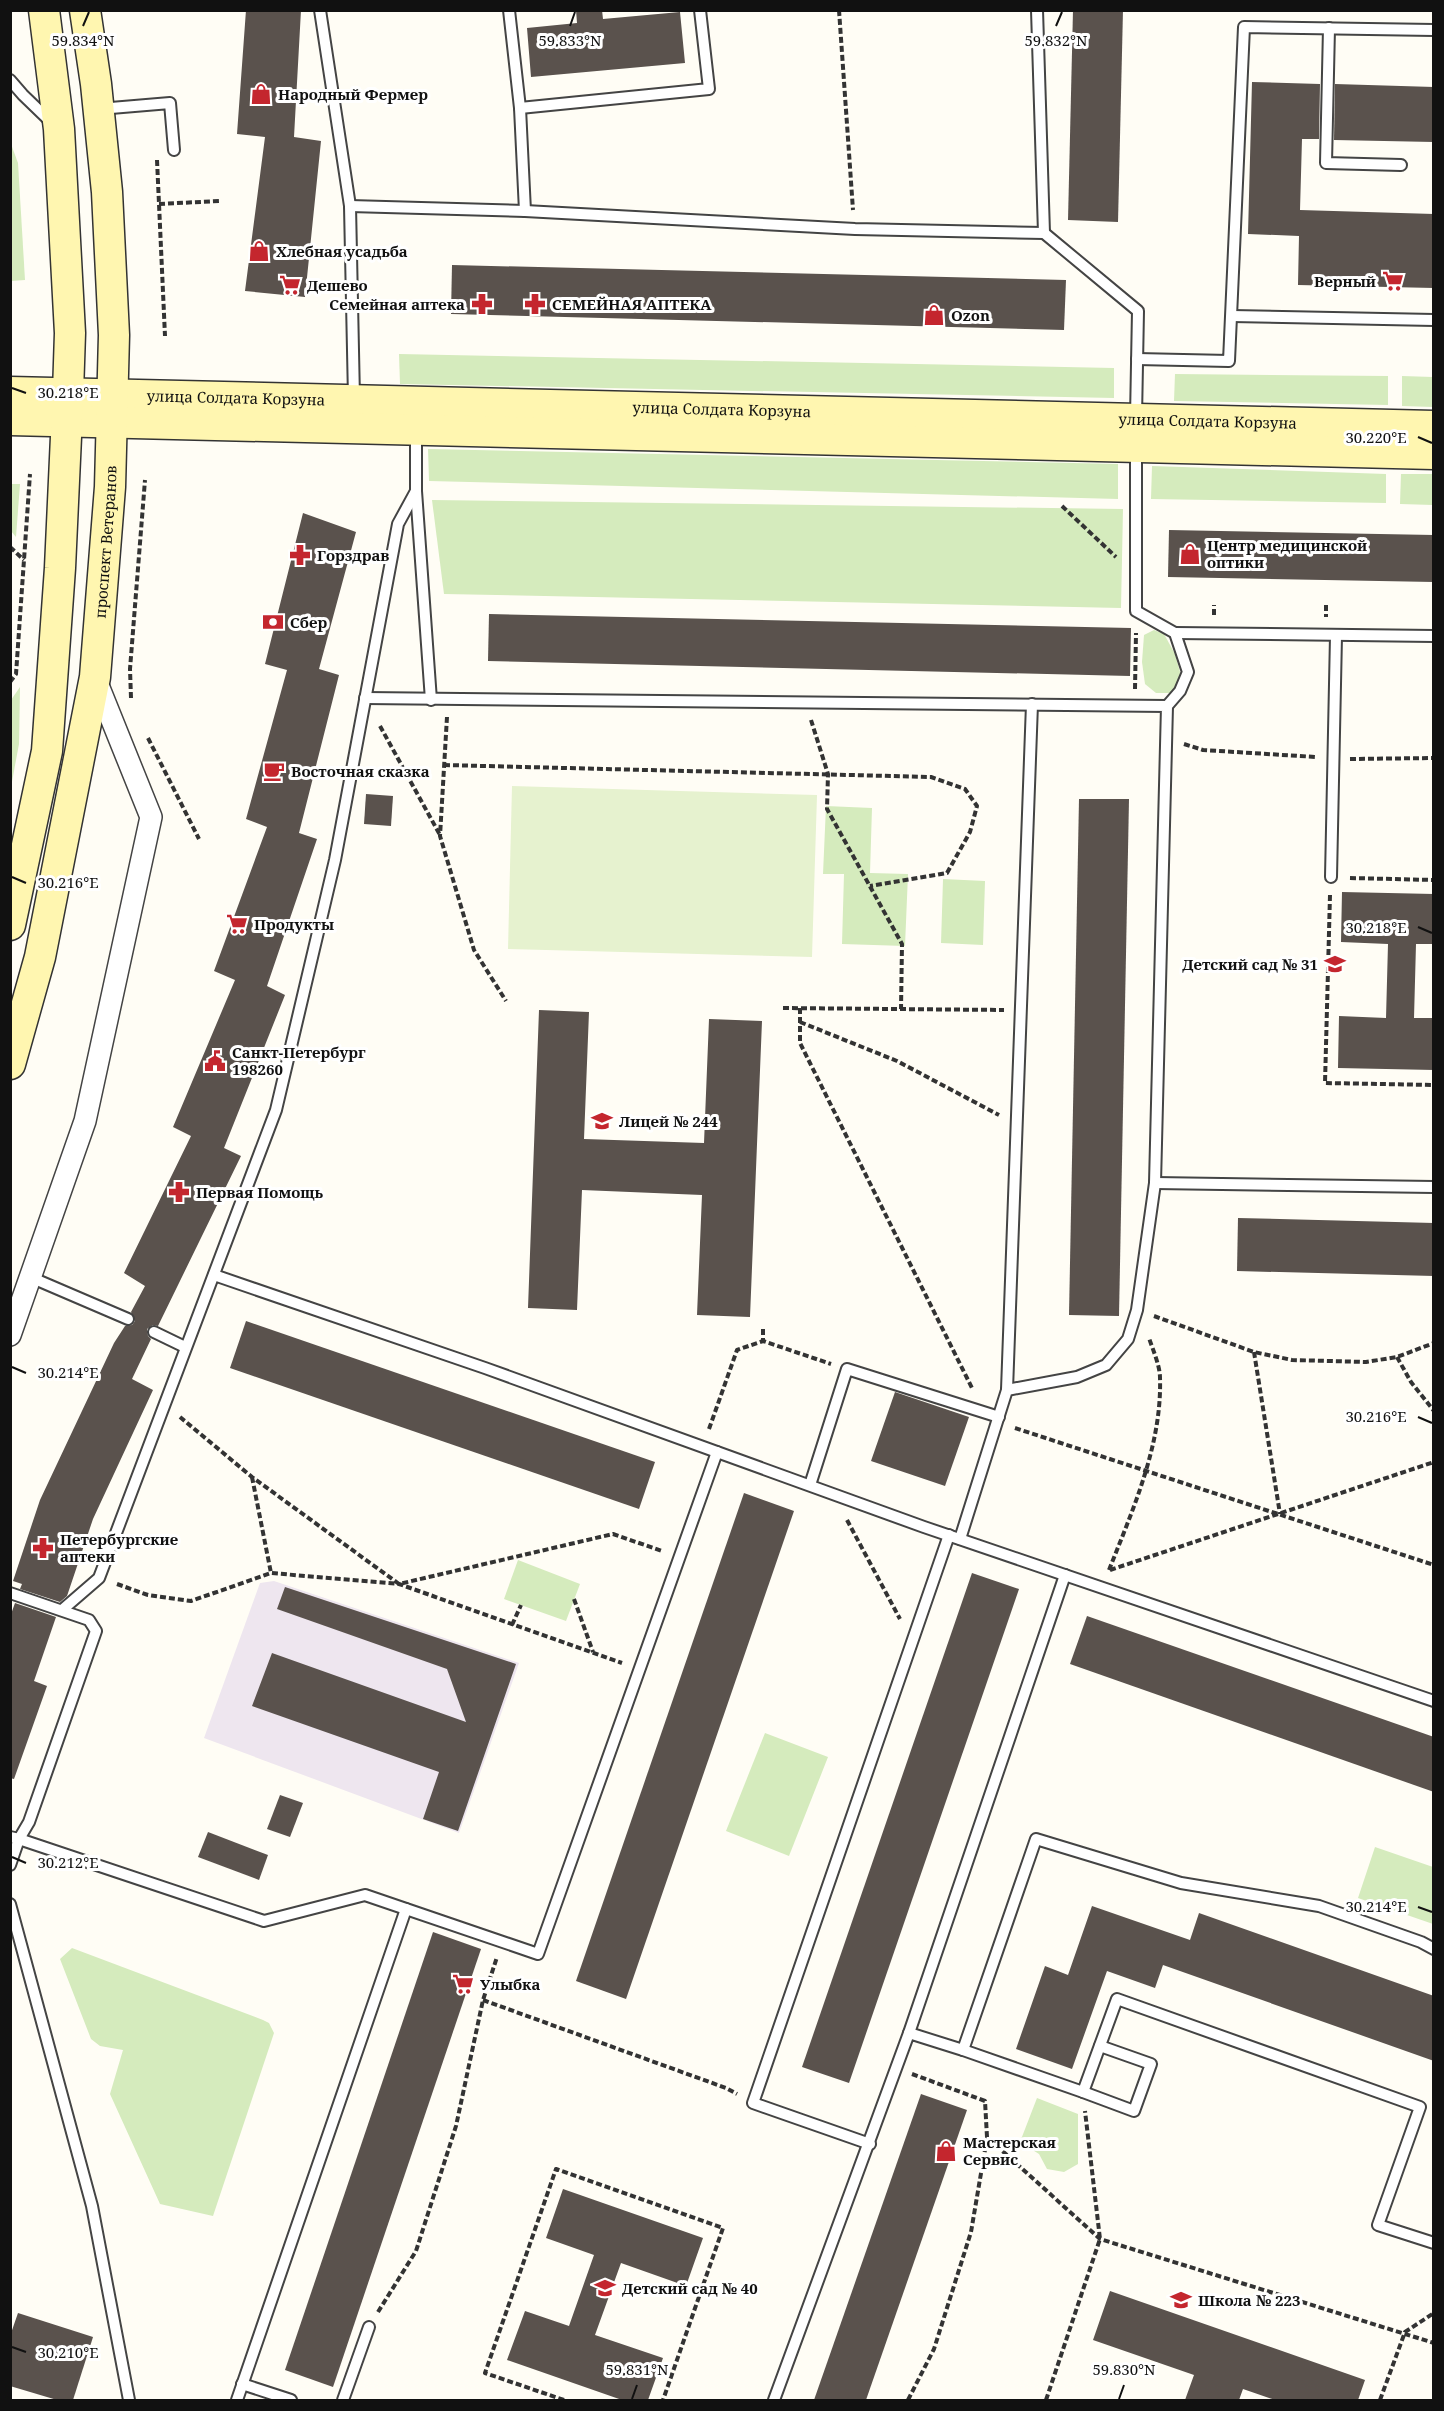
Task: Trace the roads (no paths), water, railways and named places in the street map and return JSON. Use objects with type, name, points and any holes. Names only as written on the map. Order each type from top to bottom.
[{"type":"main road","points":[[10,925],[47,751],[61,556],[68,407],[70,333],[59,129],[44,10]]},
{"type":"main road","name":"проспект Ветеранов","points":[[10,1064],[40,957],[95,677],[110,487],[114,335],[108,204],[99,110],[85,10]]},
{"type":"main road","name":"улица Солдата Корзуна","points":[[10,392],[68,407],[354,414],[1136,432],[1434,426]]},
{"type":"main road","name":"улица Солдата Корзуна","points":[[10,420],[68,407]]},
{"type":"main road","name":"улица Солдата Корзуна","points":[[1136,432],[1434,454]]},
{"type":"street","points":[[10,1335],[85,1121],[151,817],[95,677]]},
{"type":"lane","points":[[320,10],[350,206],[354,414]]},
{"type":"lane","points":[[508,10],[520,108],[525,212]]},
{"type":"lane","points":[[520,108],[709,88],[700,10]]},
{"type":"lane","points":[[1037,10],[1044,233]]},
{"type":"lane","points":[[1137,359],[1229,361],[1244,27],[1434,30]]},
{"type":"lane","points":[[1329,28],[1326,163],[1401,165]]},
{"type":"lane","points":[[10,80],[23,96],[59,129]]},
{"type":"lane","points":[[99,110],[170,103],[174,150]]},
{"type":"lane","points":[[350,206],[525,212],[855,229],[1044,233],[1138,311],[1136,612],[1175,633],[1434,636]]},
{"type":"lane","points":[[1232,316],[1434,320]]},
{"type":"lane","points":[[416,415],[416,491],[431,700]]},
{"type":"lane","points":[[63,1610],[99,1578],[276,1110],[335,860],[398,524],[416,491]]},
{"type":"lane","points":[[1007,1390],[1077,1377],[1106,1365],[1128,1339],[1137,1310],[1155,1183],[1167,706],[1180,691],[1188,672],[1175,633]]},
{"type":"lane","points":[[1331,877],[1336,636]]},
{"type":"lane","points":[[365,698],[1167,706]]},
{"type":"lane","points":[[960,1539],[1007,1390],[1023,1010],[1032,704]]},
{"type":"lane","points":[[1155,1183],[1434,1187]]},
{"type":"lane","points":[[214,1275],[485,1368],[960,1539],[1434,1701]]},
{"type":"lane","points":[[30,1277],[128,1320]]},
{"type":"lane","points":[[154,1332],[185,1347]]},
{"type":"lane","points":[[810,1485],[847,1369],[999,1417]]},
{"type":"lane","points":[[15,1838],[264,1921],[365,1895],[538,1953],[717,1452]]},
{"type":"lane","points":[[870,2144],[753,2103],[949,1535]]},
{"type":"lane","points":[[774,2400],[897,2069],[1065,1575]]},
{"type":"lane","points":[[10,1593],[89,1620],[96,1631],[29,1822],[15,1838],[10,1865]]},
{"type":"lane","points":[[963,2050],[1036,1839],[1181,1883],[1319,1906],[1421,1942],[1434,1949]]},
{"type":"lane","points":[[10,1904],[92,2206],[129,2400]]},
{"type":"lane","points":[[237,2400],[406,1909]]},
{"type":"lane","points":[[1083,2092],[1118,1999],[1420,2107],[1378,2225],[1434,2243]]},
{"type":"lane","points":[[909,2033],[1134,2111],[1151,2064],[1100,2046]]},
{"type":"lane","points":[[343,2400],[369,2327]]},
{"type":"lane","points":[[242,2384],[291,2400]]},
{"type":"place","name":"Народный Фермер","points":[[261,94]]},
{"type":"place","name":"Хлебная усадьба","points":[[259,251]]},
{"type":"place","name":"Верный","points":[[1393,281]]},
{"type":"place","name":"Дешево","points":[[290,285]]},
{"type":"place","name":"Семейная аптека","points":[[482,304]]},
{"type":"place","name":"СЕМЕЙНАЯ АПТЕКА","points":[[535,304]]},
{"type":"place","name":"Ozon","points":[[934,315]]},
{"type":"place","name":"Центр медицинской оптики","points":[[1190,554]]},
{"type":"place","name":"Горздрав","points":[[300,555]]},
{"type":"place","name":"Сбер","points":[[273,622]]},
{"type":"place","name":"Восточная сказка","points":[[274,771]]},
{"type":"place","name":"Продукты","points":[[237,924]]},
{"type":"place","name":"Детский сад № 31","points":[[1335,964]]},
{"type":"place","name":"Санкт-Петербург 198260","points":[[215,1061]]},
{"type":"place","name":"Лицей № 244","points":[[602,1121]]},
{"type":"place","name":"Первая Помощь","points":[[179,1192]]},
{"type":"place","name":"Петербургские аптеки","points":[[43,1548]]},
{"type":"place","name":"Улыбка","points":[[463,1984]]},
{"type":"place","name":"Мастерская Сервис","points":[[946,2151]]},
{"type":"place","name":"Детский сад № 40","points":[[605,2288]]},
{"type":"place","name":"Школа № 223","points":[[1181,2300]]}]
